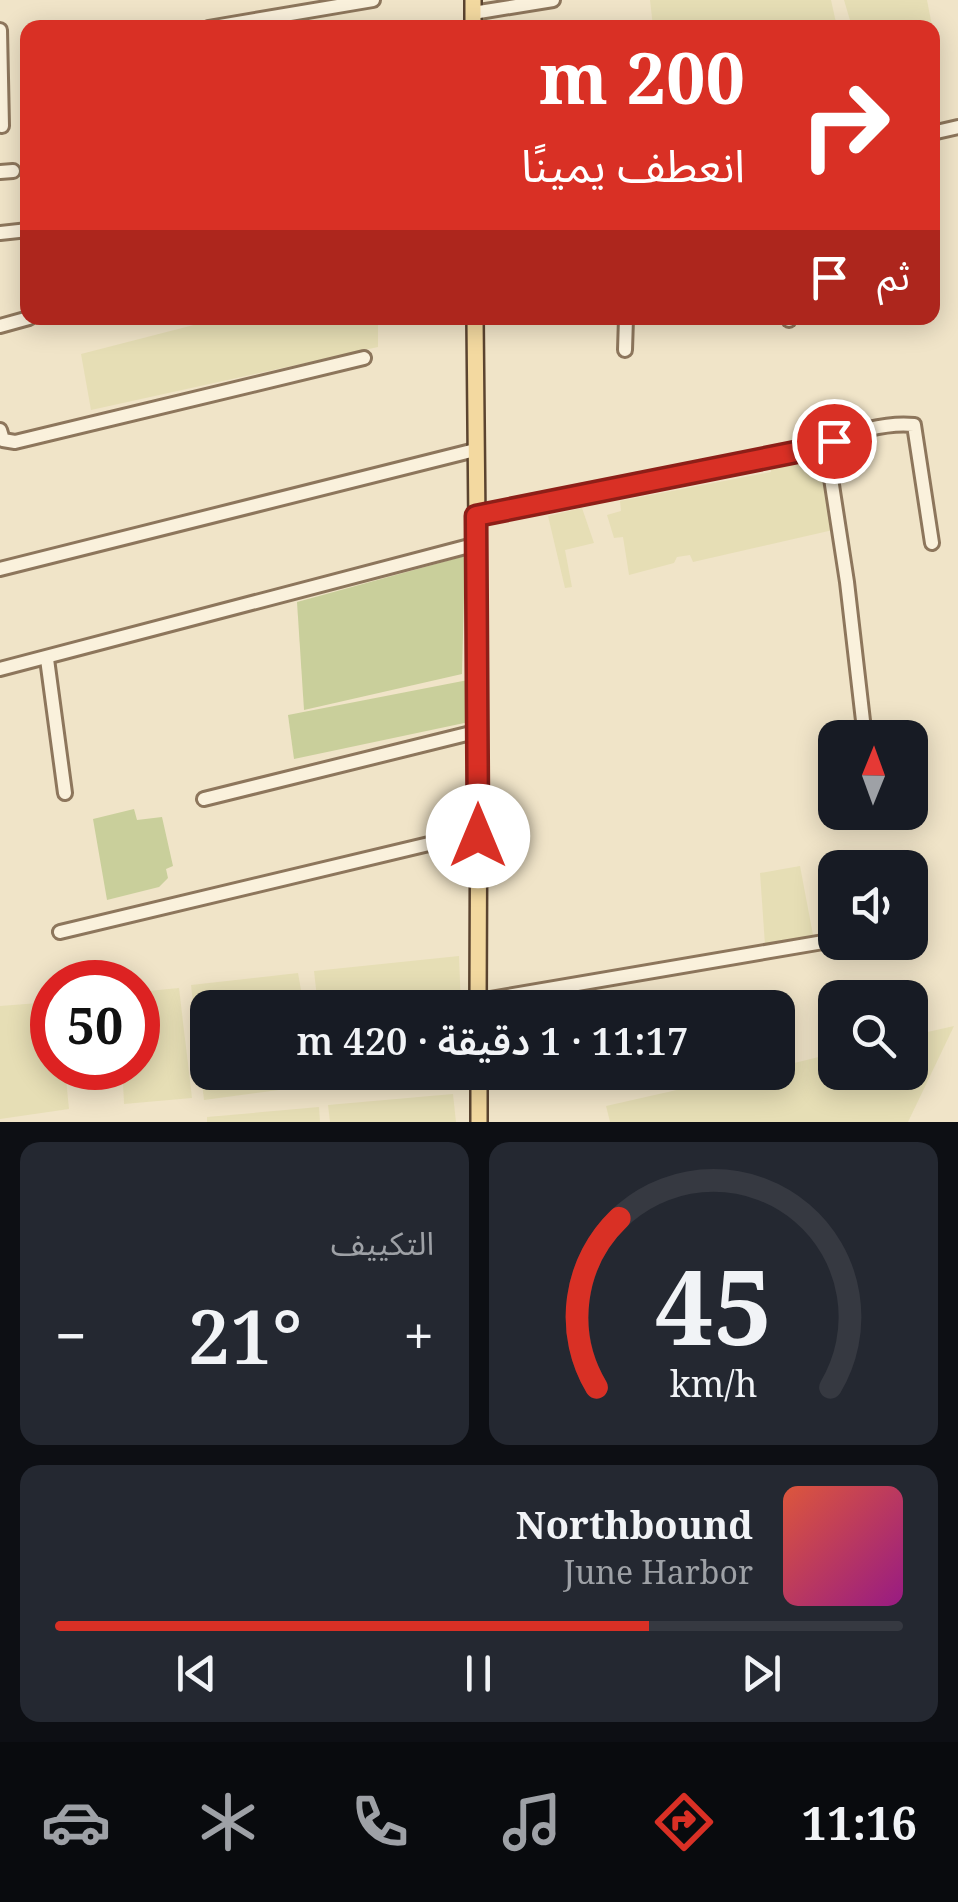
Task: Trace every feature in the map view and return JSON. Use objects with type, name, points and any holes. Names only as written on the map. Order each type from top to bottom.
[{"type":"main road","points":[[474,325],[478,990]]},
{"type":"main road","points":[[478,1090],[479,1122]]},
{"type":"street","points":[[255,20],[373,0]]},
{"type":"street","points":[[473,14],[552,0]]},
{"type":"street","points":[[0,30],[2,126]]},
{"type":"street","points":[[626,325],[626,350]]},
{"type":"street","points":[[0,430],[3,440],[15,442],[364,358]]},
{"type":"street","points":[[476,516],[826,446],[902,424],[914,425],[932,543]]},
{"type":"street","points":[[826,446],[863,720]]},
{"type":"street","points":[[0,569],[475,450]]},
{"type":"street","points":[[0,669],[477,544]]},
{"type":"street","points":[[47,659],[65,792]]},
{"type":"street","points":[[204,799],[479,731]]},
{"type":"street","points":[[60,932],[454,838],[478,836]]},
{"type":"street","points":[[556,990],[818,943]]},
{"type":"shaded area","points":[[650,0],[831,0],[835,20],[652,20]]},
{"type":"shaded area","points":[[844,0],[927,0],[931,20],[850,20]]},
{"type":"shaded area","points":[[194,325],[378,325],[378,347],[91,410],[81,354]]},
{"type":"shaded area","points":[[822,452],[833,530],[693,562],[690,555],[677,557],[674,563],[629,575],[623,537],[614,538],[607,515],[621,511],[620,501],[771,472],[771,464]]},
{"type":"shaded area","points":[[582,508],[594,543],[565,550],[572,587],[565,588],[548,516]]},
{"type":"shaded area","points":[[800,866],[813,935],[765,945],[760,873]]},
{"type":"shaded area","points":[[459,956],[460,990],[316,990],[314,971]]},
{"type":"shaded area","points":[[298,973],[301,990],[192,990],[191,985]]},
{"type":"shaded area","points":[[179,988],[192,1098],[124,1104],[123,1090],[160,1090],[160,990]]},
{"type":"shaded area","points":[[30,1004],[30,1090],[67,1090],[69,1109],[0,1119],[0,1006]]},
{"type":"shaded area","points":[[954,1026],[928,1080],[928,1032]]},
{"type":"shaded area","points":[[818,1057],[818,1090],[923,1090],[908,1122],[610,1122],[606,1106],[677,1090],[795,1090],[795,1063]]},
{"type":"shaded area","points":[[203,1090],[279,1090],[204,1100]]},
{"type":"shaded area","points":[[453,1094],[456,1122],[330,1122],[328,1105]]},
{"type":"shaded area","points":[[319,1107],[320,1122],[207,1122],[207,1117]]},
{"type":"green space","points":[[465,556],[462,674],[304,710],[297,602]]},
{"type":"green space","points":[[468,680],[469,722],[294,759],[288,715]]},
{"type":"green space","points":[[134,809],[137,820],[162,817],[173,866],[166,869],[168,878],[159,887],[107,900],[93,819]]},
{"type":"route","points":[[478,836],[476,516],[826,446],[834,441]]}]
